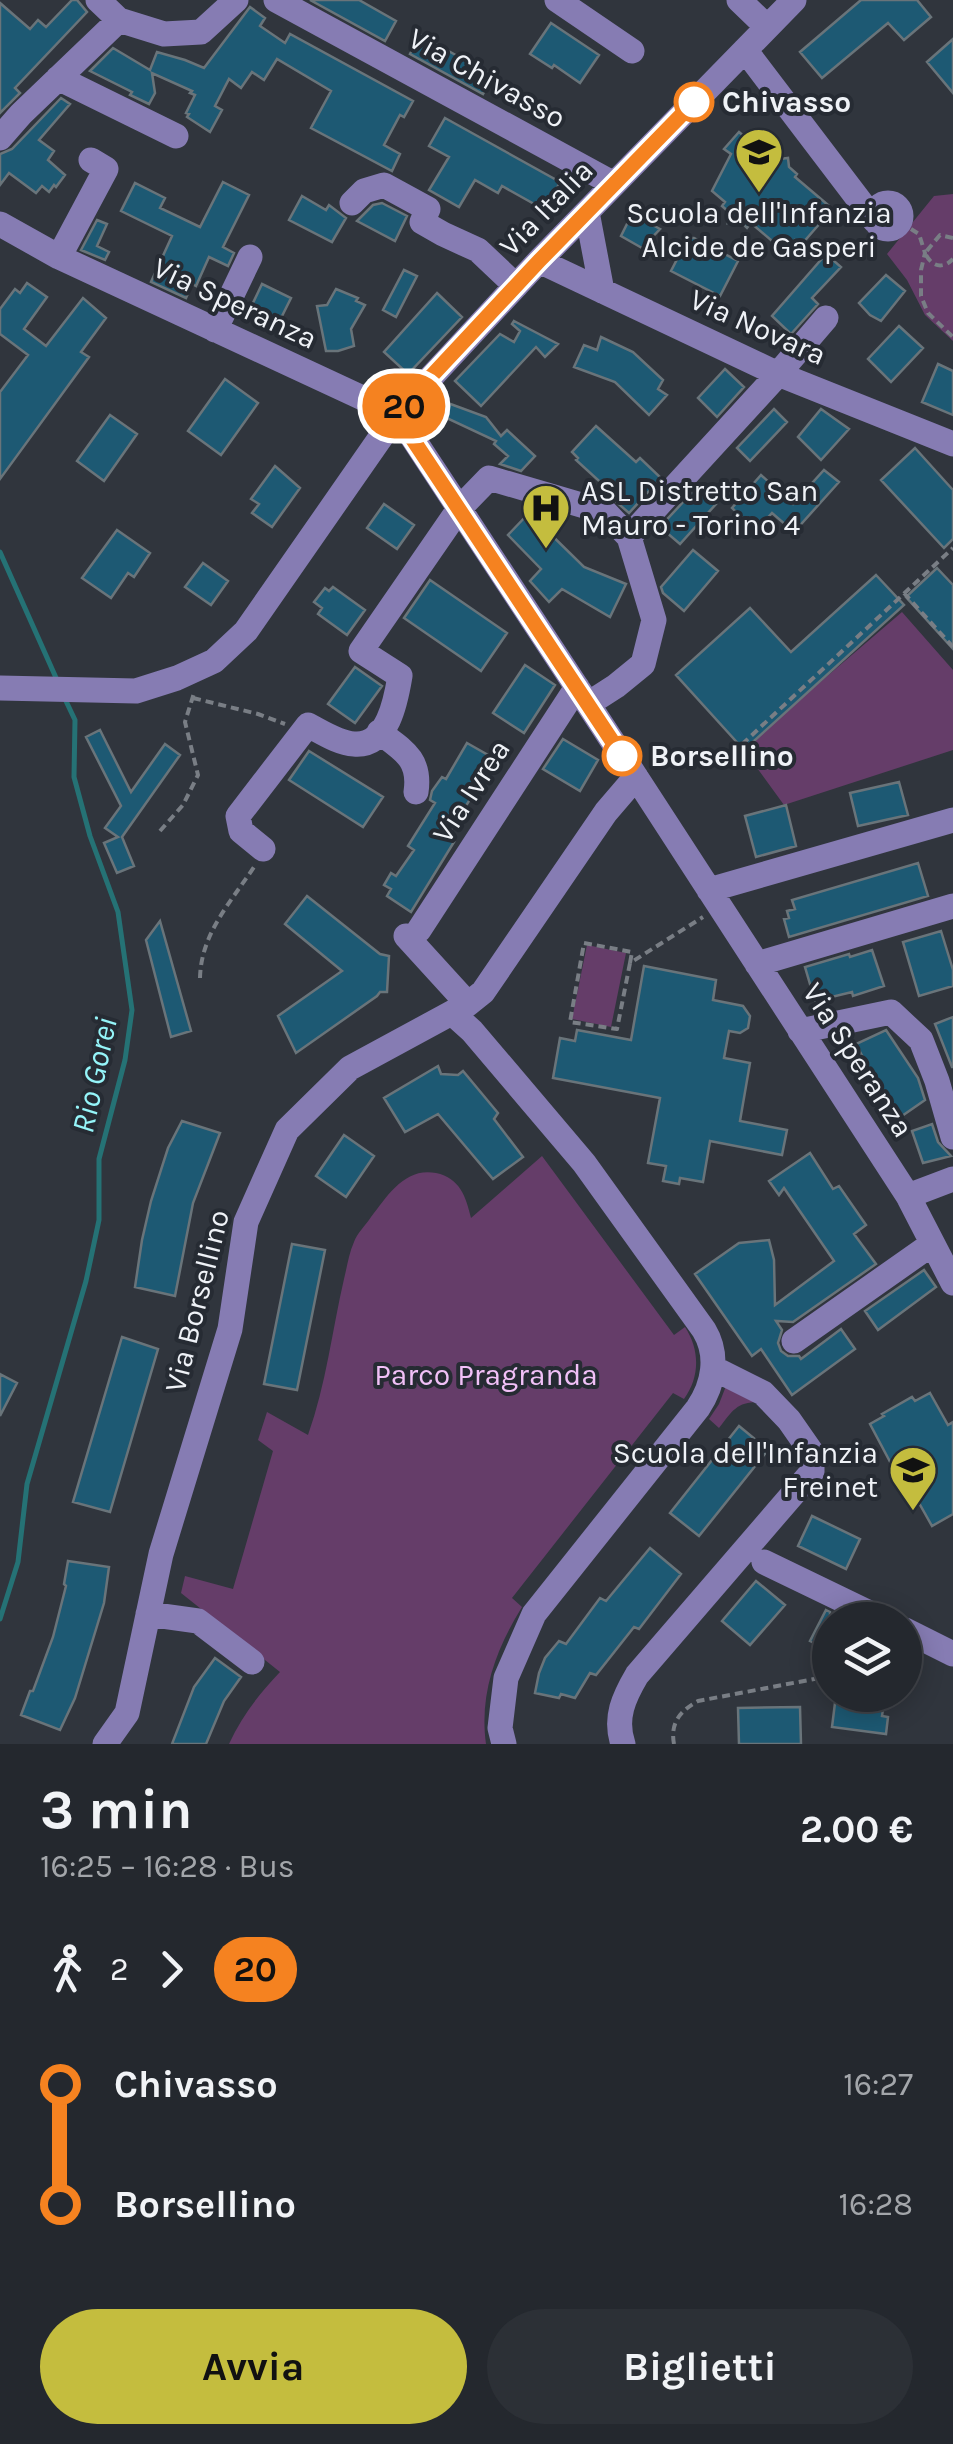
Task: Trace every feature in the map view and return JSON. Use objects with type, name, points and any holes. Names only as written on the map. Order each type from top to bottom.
[{"type":"street","points":[[98,0],[119,20],[164,34],[201,32],[236,0]]},
{"type":"street","name":"Via Chivasso","points":[[276,0],[614,184]]},
{"type":"street","points":[[557,0],[632,50]]},
{"type":"street","points":[[738,0],[767,27]]},
{"type":"street","name":"Via Italia","points":[[0,688],[136,691],[214,661],[246,631],[396,414],[794,0]]},
{"type":"street","points":[[0,138],[119,20]]},
{"type":"street","points":[[744,50],[888,222]]},
{"type":"street","points":[[58,78],[176,136]]},
{"type":"street","points":[[59,257],[106,169],[91,160]]},
{"type":"street","points":[[352,204],[364,191],[384,185],[428,209],[422,222],[478,250],[516,286]]},
{"type":"street","points":[[587,212],[602,291]]},
{"type":"street","name":"Via Speranza","points":[[0,224],[59,257],[396,414],[908,1196],[953,1283]]},
{"type":"street","points":[[215,330],[250,256]]},
{"type":"street","name":"Via Novara","points":[[539,261],[778,374],[953,444]]},
{"type":"street","points":[[629,536],[826,318]]},
{"type":"street","points":[[262,849],[242,830],[238,816],[308,725],[356,745],[374,739],[393,714],[400,676],[361,652],[459,509],[488,478],[606,512],[629,536],[654,620],[643,664],[616,686],[582,696]]},
{"type":"street","name":"Via Ivrea","points":[[460,1008],[412,933],[582,696]]},
{"type":"street","points":[[379,732],[409,754],[418,778],[416,792]]},
{"type":"street","name":"Via Borsellino","points":[[105,1744],[126,1713],[161,1554],[230,1330],[246,1222],[288,1130],[350,1068],[483,992],[606,812],[636,777]]},
{"type":"street","points":[[715,898],[953,820]]},
{"type":"street","name":"Via Speranza","points":[[757,964],[953,906]]},
{"type":"street","points":[[460,1008],[472,1031],[584,1164],[704,1330],[713,1368],[707,1392],[695,1412],[534,1614],[506,1678],[500,1728],[504,1744]]},
{"type":"street","points":[[800,1030],[891,1012],[920,1040],[945,1078],[953,1137]]},
{"type":"street","points":[[908,1196],[953,1179]]},
{"type":"street","points":[[794,1341],[932,1244]]},
{"type":"street","points":[[623,1744],[619,1732],[623,1699],[637,1675],[812,1472],[812,1453],[763,1393],[713,1368]]},
{"type":"street","points":[[764,1562],[847,1602]]},
{"type":"street","points":[[148,1614],[198,1621],[252,1662]]},
{"type":"street","points":[[922,1638],[953,1654]]},
{"type":"path","points":[[888,222],[919,234],[924,253],[937,266],[953,259]]},
{"type":"path","points":[[953,238],[940,235],[924,253],[920,270],[920,296],[928,313],[953,337]]},
{"type":"path","points":[[723,762],[953,548]]},
{"type":"path","points":[[904,593],[953,646]]},
{"type":"path","points":[[160,831],[183,805],[198,774],[185,722],[198,668]]},
{"type":"path","points":[[193,698],[258,714],[303,732]]},
{"type":"path","points":[[200,978],[207,938],[262,849]]},
{"type":"path","points":[[630,962],[632,952],[584,943],[570,1022],[617,1029],[630,962],[715,898]]},
{"type":"path","points":[[674,1744],[676,1722],[684,1708],[698,1701],[812,1679]]},
{"type":"green space","points":[[953,194],[953,341],[925,315],[907,280],[887,254],[934,196]]},
{"type":"green space","points":[[902,612],[953,670],[953,750],[784,805],[744,750]]},
{"type":"green space","points":[[587,945],[626,953],[611,1027],[572,1019]]},
{"type":"green space","name":"Parco Pragranda","points":[[542,1156],[674,1335],[685,1327],[696,1363],[689,1391],[684,1399],[673,1393],[512,1598],[522,1607],[504,1639],[487,1690],[486,1744],[229,1744],[239,1724],[280,1672],[181,1593],[185,1576],[233,1589],[273,1451],[258,1440],[267,1412],[308,1435],[355,1239],[391,1192],[415,1174],[436,1173],[451,1179],[464,1196],[471,1218]]},
{"type":"green space","points":[[726,1386],[762,1402],[736,1408],[719,1428],[709,1419]]},
{"type":"building","points":[[72,0],[77,0],[87,12],[15,88],[20,93],[0,113],[0,3],[30,29],[38,20],[46,27]]},
{"type":"building","points":[[310,0],[359,0],[396,21],[385,41]]},
{"type":"building","points":[[861,0],[917,0],[931,17],[904,40],[888,23],[822,78],[800,52]]},
{"type":"building","points":[[250,7],[265,18],[260,26],[285,43],[290,34],[413,101],[404,117],[400,115],[384,145],[400,154],[392,171],[311,128],[331,91],[277,59],[264,80],[252,72],[241,88],[229,79],[215,106],[222,110],[210,132],[187,117],[195,95],[192,91],[152,73],[155,93],[149,104],[90,71],[113,48],[150,70],[157,52],[204,68]]},
{"type":"building","points":[[551,23],[599,55],[580,83],[530,54]]},
{"type":"building","points":[[420,35],[493,76],[483,94],[410,54]]},
{"type":"building","points":[[953,39],[953,93],[927,62]]},
{"type":"building","points":[[61,98],[70,104],[39,140],[54,151],[48,160],[65,175],[49,192],[42,186],[36,193],[9,173],[0,185],[0,154],[12,149]]},
{"type":"building","points":[[445,118],[560,182],[545,210],[502,186],[498,193],[475,180],[459,207],[429,190],[449,157],[429,146]]},
{"type":"building","points":[[739,132],[767,156],[771,151],[780,159],[788,158],[795,177],[828,205],[817,218],[821,222],[801,245],[795,240],[785,252],[751,223],[747,228],[739,220],[728,223],[731,214],[722,206],[725,202],[712,191],[731,154],[724,149]]},
{"type":"building","points":[[223,182],[249,195],[223,247],[234,253],[228,266],[209,257],[186,298],[151,282],[172,236],[121,211],[135,183],[165,198],[160,208],[200,227]]},
{"type":"building","points":[[302,196],[326,210],[329,205],[346,218],[332,242],[289,220]]},
{"type":"building","points":[[382,203],[407,216],[395,241],[357,221],[373,205]]},
{"type":"building","points":[[632,214],[660,229],[642,248],[621,236]]},
{"type":"building","points":[[97,220],[107,224],[97,246],[109,252],[105,260],[81,250]]},
{"type":"building","points":[[688,238],[738,261],[720,296],[671,271]]},
{"type":"building","points":[[826,254],[841,267],[812,298],[818,304],[791,334],[772,316]]},
{"type":"building","points":[[404,270],[417,276],[396,317],[383,310]]},
{"type":"building","points":[[886,275],[905,291],[881,321],[859,303]]},
{"type":"building","points":[[27,283],[47,297],[24,329],[46,346],[83,298],[106,318],[81,352],[89,357],[0,479],[0,392],[28,355],[0,334],[0,309],[15,289],[20,293]]},
{"type":"building","points":[[262,284],[291,298],[279,322],[252,305]]},
{"type":"building","points":[[336,289],[365,305],[351,329],[354,346],[326,351],[317,306],[327,305]]},
{"type":"building","points":[[437,293],[462,317],[408,374],[384,352]]},
{"type":"building","points":[[514,321],[558,344],[545,357],[536,347],[481,406],[455,381],[500,334],[514,342],[520,331],[512,324]]},
{"type":"building","points":[[899,326],[923,348],[891,382],[868,359]]},
{"type":"building","points":[[601,337],[633,352],[663,380],[658,389],[667,395],[649,415],[615,382],[574,367],[584,345],[597,350]]},
{"type":"building","points":[[938,364],[953,371],[953,415],[922,402]]},
{"type":"building","points":[[725,369],[744,387],[717,417],[698,398]]},
{"type":"building","points":[[225,379],[258,403],[221,455],[188,431]]},
{"type":"building","points":[[445,402],[486,417],[501,436],[507,430],[535,456],[521,471],[500,464],[508,456],[494,444],[496,441],[438,414]]},
{"type":"building","points":[[774,409],[787,422],[750,461],[737,448]]},
{"type":"building","points":[[821,409],[849,429],[821,460],[798,437]]},
{"type":"building","points":[[110,415],[137,434],[104,481],[77,461]]},
{"type":"building","points":[[596,426],[636,462],[640,458],[661,478],[629,513],[606,493],[609,490],[572,452]]},
{"type":"building","points":[[915,448],[953,490],[953,539],[944,548],[881,480]]},
{"type":"building","points":[[275,466],[300,488],[272,527],[252,513],[259,504],[251,499]]},
{"type":"building","points":[[824,470],[839,482],[794,532],[772,513],[756,531],[732,508],[761,475],[793,504]]},
{"type":"building","points":[[697,487],[716,504],[680,544],[660,527]]},
{"type":"building","points":[[384,504],[414,525],[397,549],[367,528]]},
{"type":"building","name":"ASL Distretto San Mauro - Torino 4","points":[[529,513],[584,567],[626,584],[610,617],[562,589],[549,602],[530,581],[541,569],[508,535]]},
{"type":"building","points":[[117,530],[150,553],[134,577],[128,573],[111,598],[82,578]]},
{"type":"building","points":[[693,550],[718,571],[684,611],[661,587]]},
{"type":"building","points":[[203,563],[228,581],[211,605],[185,587]]},
{"type":"building","points":[[937,568],[953,585],[953,649],[906,597]]},
{"type":"building","points":[[876,575],[904,605],[744,750],[676,675],[750,608],[791,652]]},
{"type":"building","points":[[430,580],[507,633],[481,671],[404,618]]},
{"type":"building","points":[[333,587],[365,610],[347,635],[318,614],[322,608],[314,602],[325,588],[329,591]]},
{"type":"building","points":[[525,665],[555,685],[524,733],[493,713]]},
{"type":"building","points":[[355,667],[382,686],[355,723],[328,704]]},
{"type":"building","points":[[100,730],[131,792],[165,744],[180,755],[122,837],[134,866],[117,873],[104,843],[118,837],[105,828],[121,806],[86,737]]},
{"type":"building","points":[[563,739],[598,760],[580,791],[543,769]]},
{"type":"building","points":[[467,743],[495,759],[446,838],[454,842],[411,912],[387,896],[391,889],[384,885],[391,873],[396,876],[414,850],[408,846],[435,803],[430,800],[432,791],[442,777],[446,779]]},
{"type":"building","points":[[309,751],[383,797],[363,827],[289,780]]},
{"type":"building","points":[[899,782],[908,815],[858,826],[850,793]]},
{"type":"building","points":[[786,805],[796,846],[756,857],[745,816]]},
{"type":"building","points":[[918,863],[928,896],[789,937],[784,919],[789,918],[787,911],[795,909],[792,900]]},
{"type":"building","points":[[307,896],[380,954],[389,956],[387,992],[380,992],[296,1053],[278,1016],[342,971],[285,924]]},
{"type":"building","points":[[160,921],[191,1031],[171,1037],[146,940]]},
{"type":"building","points":[[941,931],[953,970],[953,986],[919,996],[903,942]]},
{"type":"building","points":[[872,950],[884,986],[853,996],[852,992],[815,1001],[805,967]]},
{"type":"building","points":[[644,966],[716,980],[713,1000],[743,1006],[750,1016],[748,1028],[740,1033],[729,1031],[724,1058],[750,1063],[740,1121],[787,1130],[782,1155],[710,1141],[703,1182],[680,1178],[679,1184],[663,1181],[666,1166],[648,1163],[660,1098],[553,1078],[560,1038],[575,1041],[577,1030],[631,1040]]},
{"type":"building","points":[[953,1017],[953,1067],[952,1067],[935,1024]]},
{"type":"building","points":[[886,1030],[918,1078],[925,1100],[899,1118],[856,1044]]},
{"type":"building","points":[[438,1066],[441,1074],[458,1075],[463,1071],[498,1113],[494,1119],[523,1157],[493,1179],[438,1114],[405,1132],[384,1098]]},
{"type":"building","points":[[182,1121],[220,1133],[193,1203],[175,1296],[135,1287],[151,1201],[168,1148]]},
{"type":"building","points":[[932,1124],[938,1142],[951,1156],[923,1163],[912,1131]]},
{"type":"building","points":[[344,1135],[374,1156],[346,1197],[316,1176]]},
{"type":"building","points":[[810,1153],[833,1189],[839,1186],[866,1225],[854,1234],[876,1264],[793,1322],[776,1321],[782,1330],[778,1343],[788,1356],[801,1359],[841,1329],[855,1349],[792,1395],[761,1349],[752,1356],[695,1274],[739,1243],[769,1240],[774,1260],[775,1305],[834,1261],[784,1188],[779,1195],[769,1181]]},
{"type":"building","points":[[292,1244],[325,1250],[297,1390],[264,1384]]},
{"type":"building","points":[[924,1270],[936,1287],[878,1330],[865,1311]]},
{"type":"building","points":[[122,1337],[158,1349],[110,1512],[73,1502]]},
{"type":"building","points":[[0,1374],[17,1383],[0,1416]]},
{"type":"building","points":[[930,1393],[948,1425],[953,1422],[953,1514],[932,1526],[910,1487],[905,1490],[870,1424],[912,1397],[915,1401]]},
{"type":"building","points":[[739,1426],[768,1450],[699,1536],[670,1513]]},
{"type":"building","points":[[812,1516],[860,1539],[846,1569],[798,1546]]},
{"type":"building","points":[[650,1548],[681,1574],[639,1629],[634,1627],[596,1675],[590,1673],[575,1698],[535,1693],[545,1658],[559,1641],[566,1644],[600,1598],[606,1601]]},
{"type":"building","points":[[68,1561],[109,1567],[104,1603],[75,1698],[60,1730],[21,1715],[53,1637]]},
{"type":"building","points":[[756,1581],[785,1605],[750,1645],[722,1621]]},
{"type":"building","points":[[215,1658],[241,1677],[224,1701],[206,1744],[172,1744],[194,1687]]},
{"type":"building","points":[[800,1707],[801,1744],[739,1744],[738,1708]]},
{"type":"building","points":[[834,1712],[883,1712],[882,1716],[888,1717],[886,1734],[832,1727]]},
{"type":"waterway","name":"Rio Gorei","points":[[0,552],[57,680]]},
{"type":"waterway","name":"Rio Gorei","points":[[0,1619],[18,1562],[27,1484],[86,1281],[99,1220],[99,1159],[125,1060],[132,1010],[118,912],[90,836],[74,777],[75,720],[65,699]]},
{"type":"bus line","name":"20","points":[[622,756],[396,414],[694,102]]},
{"type":"place","name":"Chivasso","points":[[694,102]]},
{"type":"place","name":"Scuola dell'Infanzia Alcide de Gasperi","points":[[759,194]]},
{"type":"place","name":"ASL Distretto San Mauro - Torino 4","points":[[546,550]]},
{"type":"place","name":"Borsellino","points":[[622,756]]},
{"type":"place","name":"Scuola dell'Infanzia Freinet","points":[[913,1512]]}]
